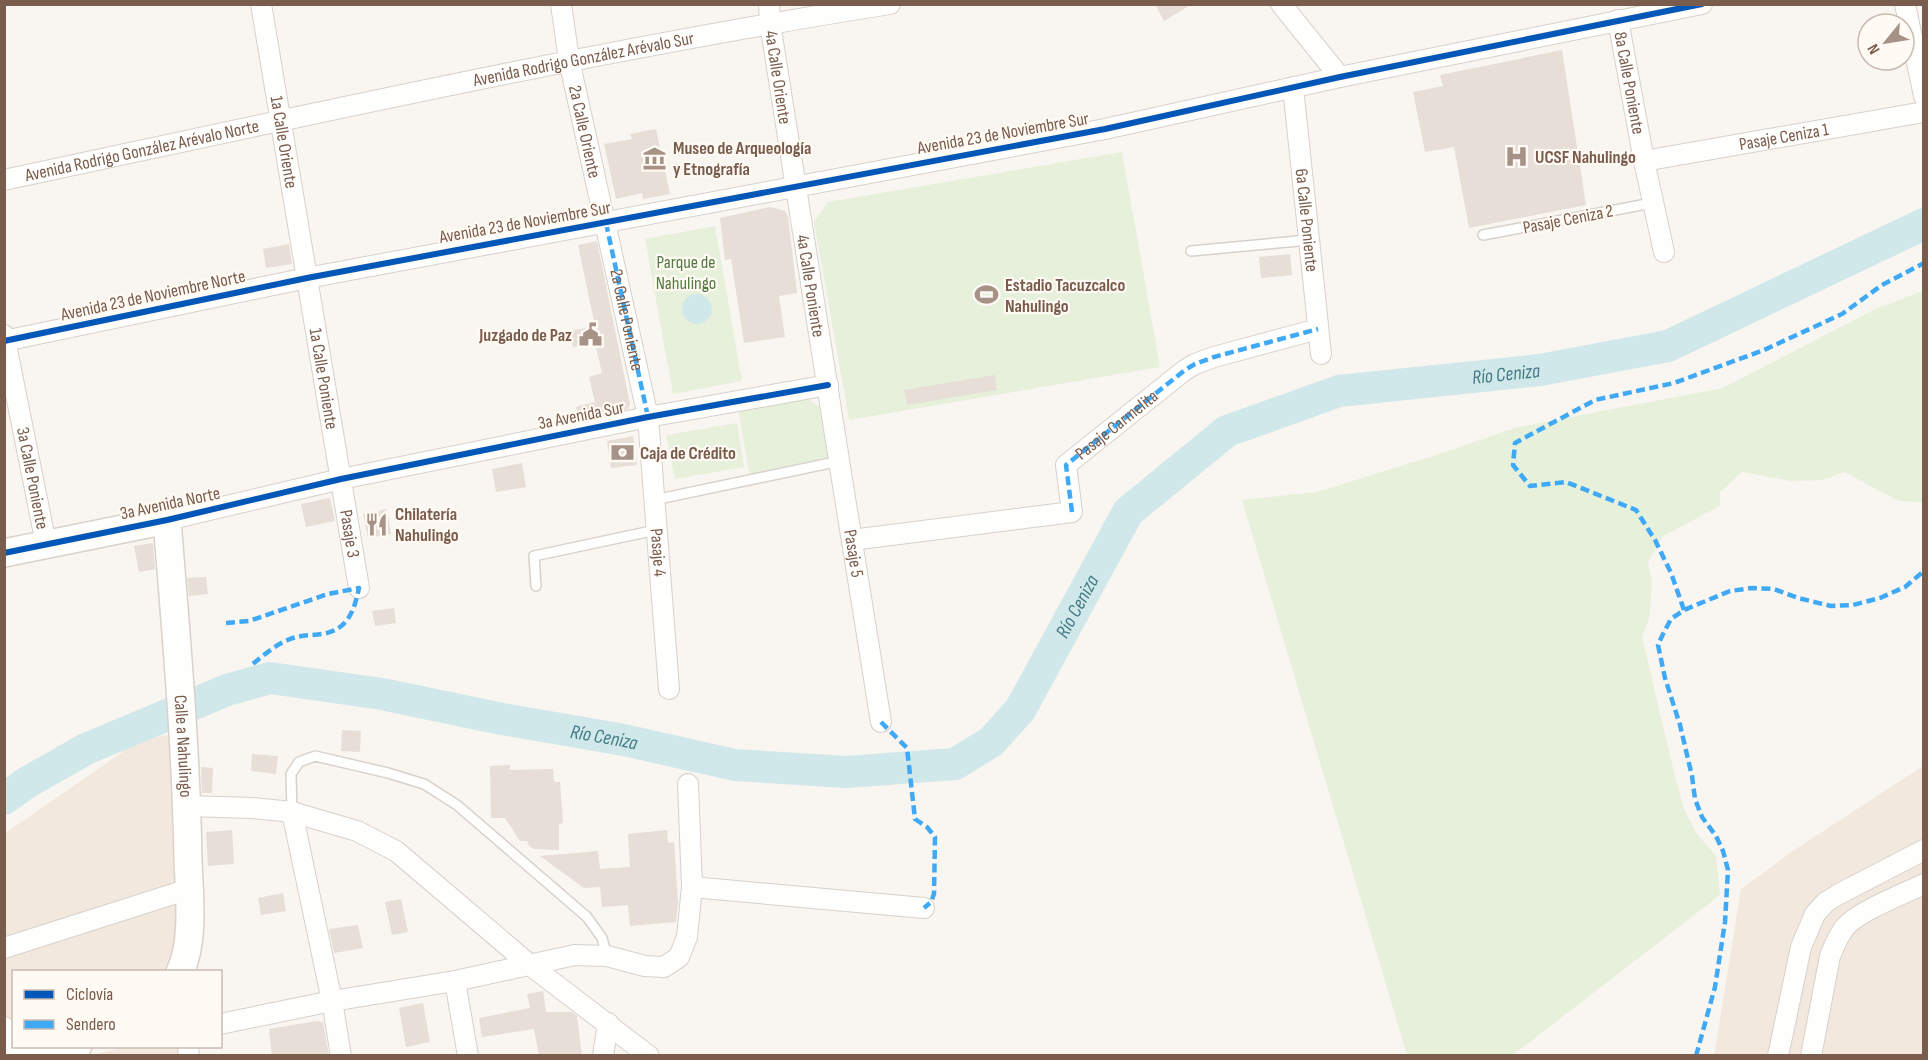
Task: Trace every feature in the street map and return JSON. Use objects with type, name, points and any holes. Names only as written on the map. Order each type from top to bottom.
[{"type":"street","name":"1a Calle Oriente","points":[[261,4],[307,278]]},
{"type":"street","name":"2a Calle Oriente","points":[[561,4],[569,60],[606,223]]},
{"type":"street","name":"Avenida Rodrigo González Arévalo Sur","points":[[280,120],[569,60],[769,14],[890,4]]},
{"type":"street","points":[[1281,4],[1340,77]]},
{"type":"street","name":"Avenida 23 de Noviembre Sur","points":[[307,278],[1105,129],[1340,77],[1702,4]]},
{"type":"street","points":[[1905,4],[1923,96]]},
{"type":"street","name":"4a Calle Oriente","points":[[769,14],[795,186]]},
{"type":"street","name":"8a Calle Poniente","points":[[1618,20],[1652,202],[1664,252]]},
{"type":"street","name":"6a Calle Poniente","points":[[1293,87],[1321,354]]},
{"type":"street","name":"Pasaje Ceniza 1","points":[[1644,161],[1923,112]]},
{"type":"street","name":"Avenida Rodrigo González Arévalo Norte","points":[[4,180],[280,120]]},
{"type":"street","name":"4a Calle Poniente","points":[[795,186],[828,385]]},
{"type":"street","name":"2a Calle Poniente","points":[[606,223],[648,417]]},
{"type":"street","name":"Avenida 23 de Noviembre Norte","points":[[5,339],[307,278]]},
{"type":"street","name":"1a Calle Poniente","points":[[307,278],[341,479]]},
{"type":"street","name":"Pasaje Carmelita","points":[[852,540],[1072,512],[1065,465],[1185,370],[1214,357],[1318,329]]},
{"type":"street","name":"3a Calle Poniente","points":[[5,339],[46,544]]},
{"type":"street","name":"3a Avenida Sur","points":[[341,479],[648,417],[828,385]]},
{"type":"street","name":"Pasaje 5","points":[[828,385],[881,722]]},
{"type":"street","name":"Pasaje 4","points":[[648,417],[669,689]]},
{"type":"street","name":"3a Avenida Norte","points":[[4,553],[167,520],[341,479]]},
{"type":"street","name":"Pasaje 3","points":[[341,479],[360,588]]},
{"type":"street","name":"Calle a Nahulingo","points":[[167,520],[181,691],[187,806],[189,929],[181,970]]},
{"type":"street","points":[[222,1024],[332,1001],[455,981],[575,955],[607,956],[645,966],[664,967],[679,957],[687,937],[692,888],[688,784]]},
{"type":"street","points":[[187,806],[292,812],[357,831],[396,851],[530,965],[649,1056]]},
{"type":"street","points":[[292,812],[332,1001],[341,1056]]},
{"type":"street","points":[[1778,1056],[1801,947],[1815,914],[1839,894],[1923,850]]},
{"type":"street","points":[[1811,1056],[1830,956],[1836,941],[1847,926],[1861,915],[1923,884]]},
{"type":"street","points":[[692,888],[924,908]]},
{"type":"street","points":[[4,948],[189,889]]},
{"type":"street","points":[[455,981],[468,1056]]},
{"type":"street","points":[[603,1056],[608,1023]]},
{"type":"street","points":[[4,1027],[9,1055],[69,1048]]},
{"type":"lane","name":"Pasaje Ceniza 2","points":[[1483,235],[1652,202]]},
{"type":"lane","points":[[1191,251],[1309,240]]},
{"type":"lane","points":[[654,500],[840,460]]},
{"type":"lane","points":[[536,586],[534,556],[656,530]]},
{"type":"lane","points":[[292,812],[291,774],[298,762],[315,756],[424,784],[457,805],[587,917],[602,938],[607,956]]},
{"type":"shaded area","points":[[178,733],[183,941],[171,970],[12,970],[12,1047],[4,1051],[4,834],[140,740]]},
{"type":"shaded area","points":[[1923,766],[1923,1055],[1714,1056],[1741,889],[1793,851]]},
{"type":"shaded area","points":[[123,1048],[177,1048],[178,1055],[87,1056]]},
{"type":"green space","name":"Estadio Tacuzcalco Nahulingo","points":[[1122,152],[1160,367],[849,420],[814,222],[828,202]]},
{"type":"green space","name":"Parque de Nahulingo","points":[[715,226],[742,381],[673,394],[645,239]]},
{"type":"green space","points":[[1923,291],[1923,502],[1899,501],[1844,472],[1823,480],[1791,481],[1742,472],[1720,492],[1720,506],[1663,536],[1648,562],[1652,581],[1650,616],[1642,637],[1684,809],[1697,834],[1716,856],[1720,895],[1513,1055],[1407,1055],[1242,500],[1317,492],[1446,452],[1514,428],[1723,388],[1875,309]]},
{"type":"green space","points":[[803,398],[809,399],[819,407],[831,459],[750,476],[738,409]]},
{"type":"green space","points":[[737,423],[744,467],[675,479],[666,435]]},
{"type":"water","points":[[697,294],[703,295],[711,303],[711,315],[703,323],[697,324],[691,323],[683,315],[682,309],[683,303],[691,295]]},
{"type":"building","points":[[1155,4],[1192,4],[1164,21]]},
{"type":"building","name":"UCSF Nahulingo","points":[[1562,50],[1586,205],[1469,228],[1454,147],[1425,152],[1413,92],[1443,86],[1440,75]]},
{"type":"building","points":[[656,129],[670,194],[643,199],[642,193],[616,199],[604,144],[632,139],[630,134]]},
{"type":"building","points":[[770,207],[785,211],[788,217],[797,293],[779,296],[785,337],[744,343],[731,259],[725,260],[720,218]]},
{"type":"building","points":[[597,241],[630,404],[628,409],[579,419],[576,407],[595,402],[589,377],[602,373],[595,343],[573,347],[570,331],[595,326],[578,245]]},
{"type":"building","points":[[289,244],[292,264],[266,268],[263,249]]},
{"type":"building","points":[[1290,254],[1292,275],[1261,278],[1259,257]]},
{"type":"building","points":[[995,375],[997,390],[907,405],[904,390]]},
{"type":"building","name":"Caja de Crédito","points":[[633,436],[637,465],[611,468],[607,441]]},
{"type":"building","points":[[522,463],[526,487],[496,492],[492,469]]},
{"type":"building","points":[[330,498],[335,521],[306,527],[301,504]]},
{"type":"building","name":"Chilatería Nahulingo","points":[[387,509],[391,534],[368,538],[363,514]]},
{"type":"building","points":[[153,543],[155,569],[139,572],[134,546]]},
{"type":"building","points":[[206,577],[208,594],[189,596],[187,578]]},
{"type":"building","points":[[394,608],[396,623],[375,626],[372,611]]},
{"type":"building","points":[[342,730],[361,731],[360,752],[341,751]]},
{"type":"building","points":[[252,754],[278,756],[276,774],[251,771]]},
{"type":"building","points":[[510,765],[510,770],[553,769],[554,782],[560,782],[563,823],[559,824],[559,850],[534,849],[527,841],[520,841],[505,818],[491,818],[490,766]]},
{"type":"building","points":[[201,767],[213,768],[212,793],[202,793]]},
{"type":"building","points":[[232,830],[234,864],[208,866],[206,832]]},
{"type":"building","points":[[667,830],[668,843],[674,842],[678,903],[676,922],[630,926],[628,905],[602,907],[600,887],[584,888],[540,856],[598,851],[600,869],[630,867],[628,834]]},
{"type":"building","points":[[283,893],[286,911],[261,915],[258,898]]},
{"type":"building","points":[[401,899],[408,932],[392,935],[385,902]]},
{"type":"building","points":[[358,925],[363,948],[334,953],[329,929]]},
{"type":"building","points":[[543,991],[546,1012],[572,1012],[577,1016],[582,1056],[539,1056],[534,1029],[482,1037],[479,1018],[530,1008],[527,994]]},
{"type":"building","points":[[423,1003],[430,1042],[406,1047],[399,1008]]},
{"type":"building","points":[[323,1022],[329,1056],[272,1056],[269,1029]]},
{"type":"waterway","name":"Río Ceniza","points":[[4,799],[26,783],[86,749],[227,690],[270,678],[382,694],[497,718],[624,740],[735,765],[846,772],[955,764],[991,742],[1020,710],[1128,512],[1227,431],[1339,391],[1540,370],[1668,346],[1924,224]]},
{"type":"marked path","points":[[606,223],[648,417]]},
{"type":"marked path","points":[[1684,610],[1671,573],[1655,540],[1636,510],[1566,482],[1530,486],[1513,465],[1515,443],[1595,400],[1674,383],[1764,350],[1842,314],[1882,285],[1924,263]]},
{"type":"marked path","points":[[1072,512],[1066,465],[1185,370],[1214,357],[1318,329]]},
{"type":"marked path","points":[[1696,1056],[1715,987],[1725,922],[1728,870],[1723,851],[1716,836],[1702,817],[1695,799],[1680,725],[1665,678],[1658,645],[1663,634],[1671,619],[1684,610],[1730,591],[1752,588],[1774,589],[1831,606],[1853,605],[1880,598],[1905,587],[1924,571]]},
{"type":"marked path","points":[[226,623],[249,621],[328,594],[359,588],[356,602],[347,620],[337,629],[287,640],[250,666]]},
{"type":"marked path","points":[[881,722],[907,748],[915,819],[927,827],[935,837],[934,894],[931,902],[924,908]]},
{"type":"cycle path","points":[[4,341],[307,278],[1105,129],[1340,77],[1702,4]]},
{"type":"cycle path","points":[[4,553],[167,520],[341,479],[648,417],[828,385]]},
{"type":"place","name":"UCSF Nahulingo","points":[[1517,157]]},
{"type":"place","name":"Museo de Arqueología y Etnografía","points":[[655,158]]},
{"type":"place","name":"Estadio Tacuzcalco Nahulingo","points":[[987,295]]},
{"type":"place","name":"Juzgado de Paz","points":[[590,335]]},
{"type":"place","name":"Caja de Crédito","points":[[622,453]]},
{"type":"place","name":"Chilatería Nahulingo","points":[[377,524]]}]
